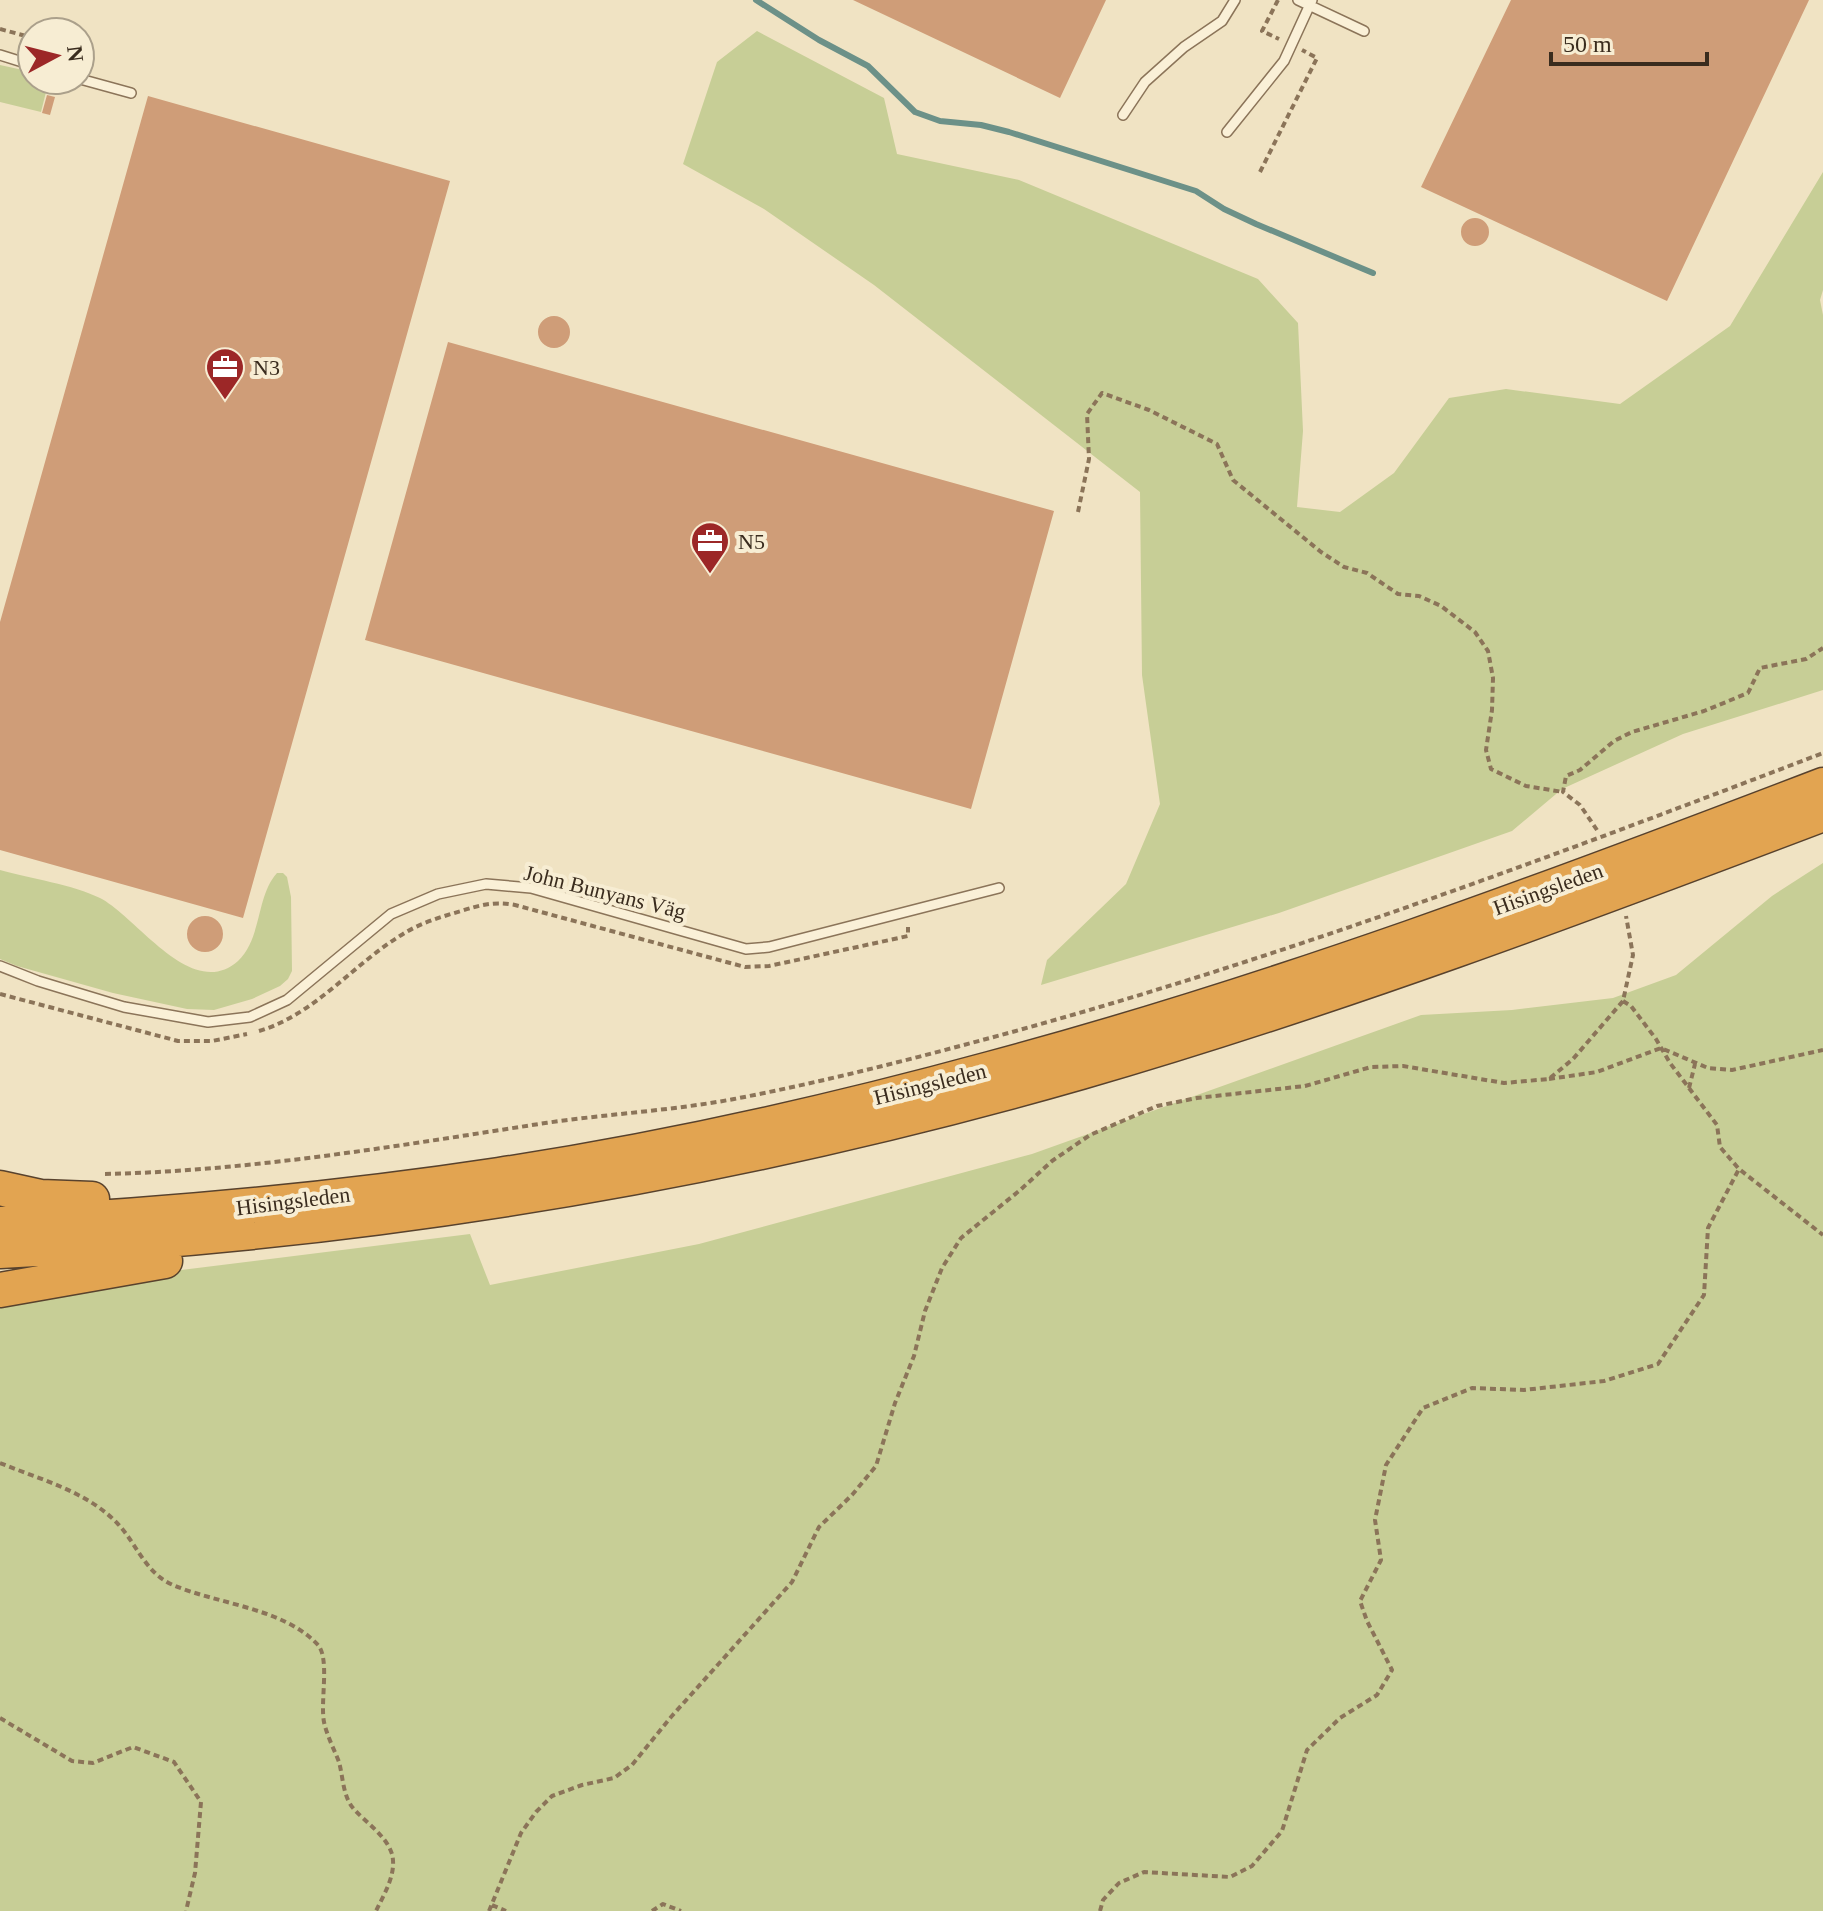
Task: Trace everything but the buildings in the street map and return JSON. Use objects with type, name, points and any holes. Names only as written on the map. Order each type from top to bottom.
[{"type":"highway","name":"Hisingsleden","points":[[0,1224],[222,1209],[465,1180],[576,1162],[805,1115],[991,1069],[1168,1018],[1383,948],[1650,852],[1823,785]]},
{"type":"highway","name":"Hisingsleden","points":[[0,1251],[137,1243],[297,1228],[512,1200],[763,1152],[951,1107],[1081,1072],[1402,969],[1629,888],[1823,814]]},
{"type":"highway","points":[[0,1188],[41,1197],[81,1199],[202,1193],[222,1209]]},
{"type":"highway","points":[[0,1290],[195,1257],[398,1232],[414,1213]]},
{"type":"lane","points":[[1123,115],[1145,82],[1184,47],[1222,21],[1235,0]]},
{"type":"lane","points":[[1298,0],[1311,3],[1364,31]]},
{"type":"lane","points":[[1227,132],[1284,61],[1311,3]]},
{"type":"lane","points":[[96,83],[131,93]]},
{"type":"lane","name":"John Bunyans Väg","points":[[0,966],[124,1007],[208,1022],[250,1017],[287,1000],[391,914],[438,894],[486,884],[531,888],[746,949],[769,947],[999,888]]},
{"type":"path","points":[[1078,512],[1089,459],[1087,414],[1102,393],[1149,410],[1217,444],[1233,480],[1321,552],[1344,567],[1367,573],[1398,594],[1419,596],[1441,606],[1475,632],[1488,651],[1493,678],[1486,750],[1491,769],[1526,786],[1563,792],[1580,805],[1597,830]]},
{"type":"path","points":[[1563,792],[1566,776],[1580,770],[1614,741],[1632,732],[1704,711],[1748,693],[1760,668],[1806,659],[1823,648]]},
{"type":"path","points":[[94,1174],[147,1173],[408,1145],[717,1102],[895,1063],[1147,993],[1278,951],[1485,879],[1823,753]]},
{"type":"path","points":[[0,994],[147,1035],[201,1042],[242,1035],[283,1022],[312,1004],[404,932],[487,903],[515,905],[751,968],[908,936],[907,912]]},
{"type":"path","points":[[1549,1079],[1573,1059],[1623,1001],[1633,955],[1626,916]]},
{"type":"path","points":[[1623,1001],[1631,1006],[1717,1125],[1720,1147],[1739,1169],[1823,1235]]},
{"type":"path","points":[[489,1911],[521,1833],[536,1812],[552,1796],[614,1778],[632,1765],[792,1582],[819,1527],[876,1466],[895,1403],[914,1356],[925,1311],[942,1268],[961,1238],[1052,1161],[1100,1130],[1157,1106],[1197,1098],[1305,1086],[1371,1067],[1403,1066],[1504,1083],[1597,1072],[1661,1048],[1695,1064],[1732,1070],[1823,1050]]},
{"type":"path","points":[[1689,1088],[1695,1064]]},
{"type":"path","points":[[1100,1911],[1103,1900],[1119,1883],[1144,1872],[1230,1877],[1252,1866],[1282,1831],[1307,1750],[1340,1718],[1377,1695],[1392,1670],[1360,1601],[1381,1560],[1375,1520],[1386,1465],[1423,1408],[1472,1388],[1524,1390],[1604,1381],[1658,1364],[1704,1295],[1708,1228],[1739,1169]]},
{"type":"path","points":[[0,1463],[85,1497],[115,1521],[146,1566],[170,1584],[263,1613],[296,1629],[319,1646],[324,1658],[322,1703],[325,1725],[339,1763],[344,1788],[352,1807],[391,1852],[393,1868],[390,1882],[376,1911]]},
{"type":"path","points":[[0,1718],[72,1761],[93,1763],[133,1747],[174,1762],[201,1802],[195,1873],[186,1911]]},
{"type":"path","points":[[652,1911],[663,1904],[681,1911]]},
{"type":"path","points":[[492,1905],[506,1911]]},
{"type":"green space","points":[[757,31],[884,98],[897,154],[1019,180],[1258,279],[1298,323],[1303,431],[1297,507],[1340,512],[1394,473],[1449,398],[1506,389],[1620,404],[1730,326],[1823,172],[1823,290],[1820,300],[1823,315],[1823,690],[1683,734],[1562,789],[1512,831],[1279,913],[1041,985],[1047,960],[1126,884],[1160,804],[1142,675],[1140,492],[874,285],[764,209],[683,164],[717,62]]},
{"type":"green space","points":[[0,65],[16,68],[16,96],[45,96],[41,112],[0,102]]},
{"type":"green space","points":[[1823,863],[1823,1911],[0,1911],[0,1300],[117,1278],[470,1234],[490,1285],[699,1244],[1032,1154],[1421,1015],[1512,1010],[1613,998],[1676,975],[1772,896]]},
{"type":"green space","points":[[0,870],[100,898],[166,952],[202,971],[220,971],[238,961],[246,952],[270,882],[277,873],[283,873],[287,877],[291,897],[292,971],[280,986],[252,999],[214,1010],[187,1009],[113,993],[17,966],[0,959]]},
{"type":"waterway","points":[[756,0],[819,40],[868,66],[915,112],[940,121],[981,125],[1009,132],[1196,191],[1256,224],[1373,273]]},
{"type":"place","name":"N3","points":[[225,401]]},
{"type":"place","name":"N5","points":[[710,575]]}]
